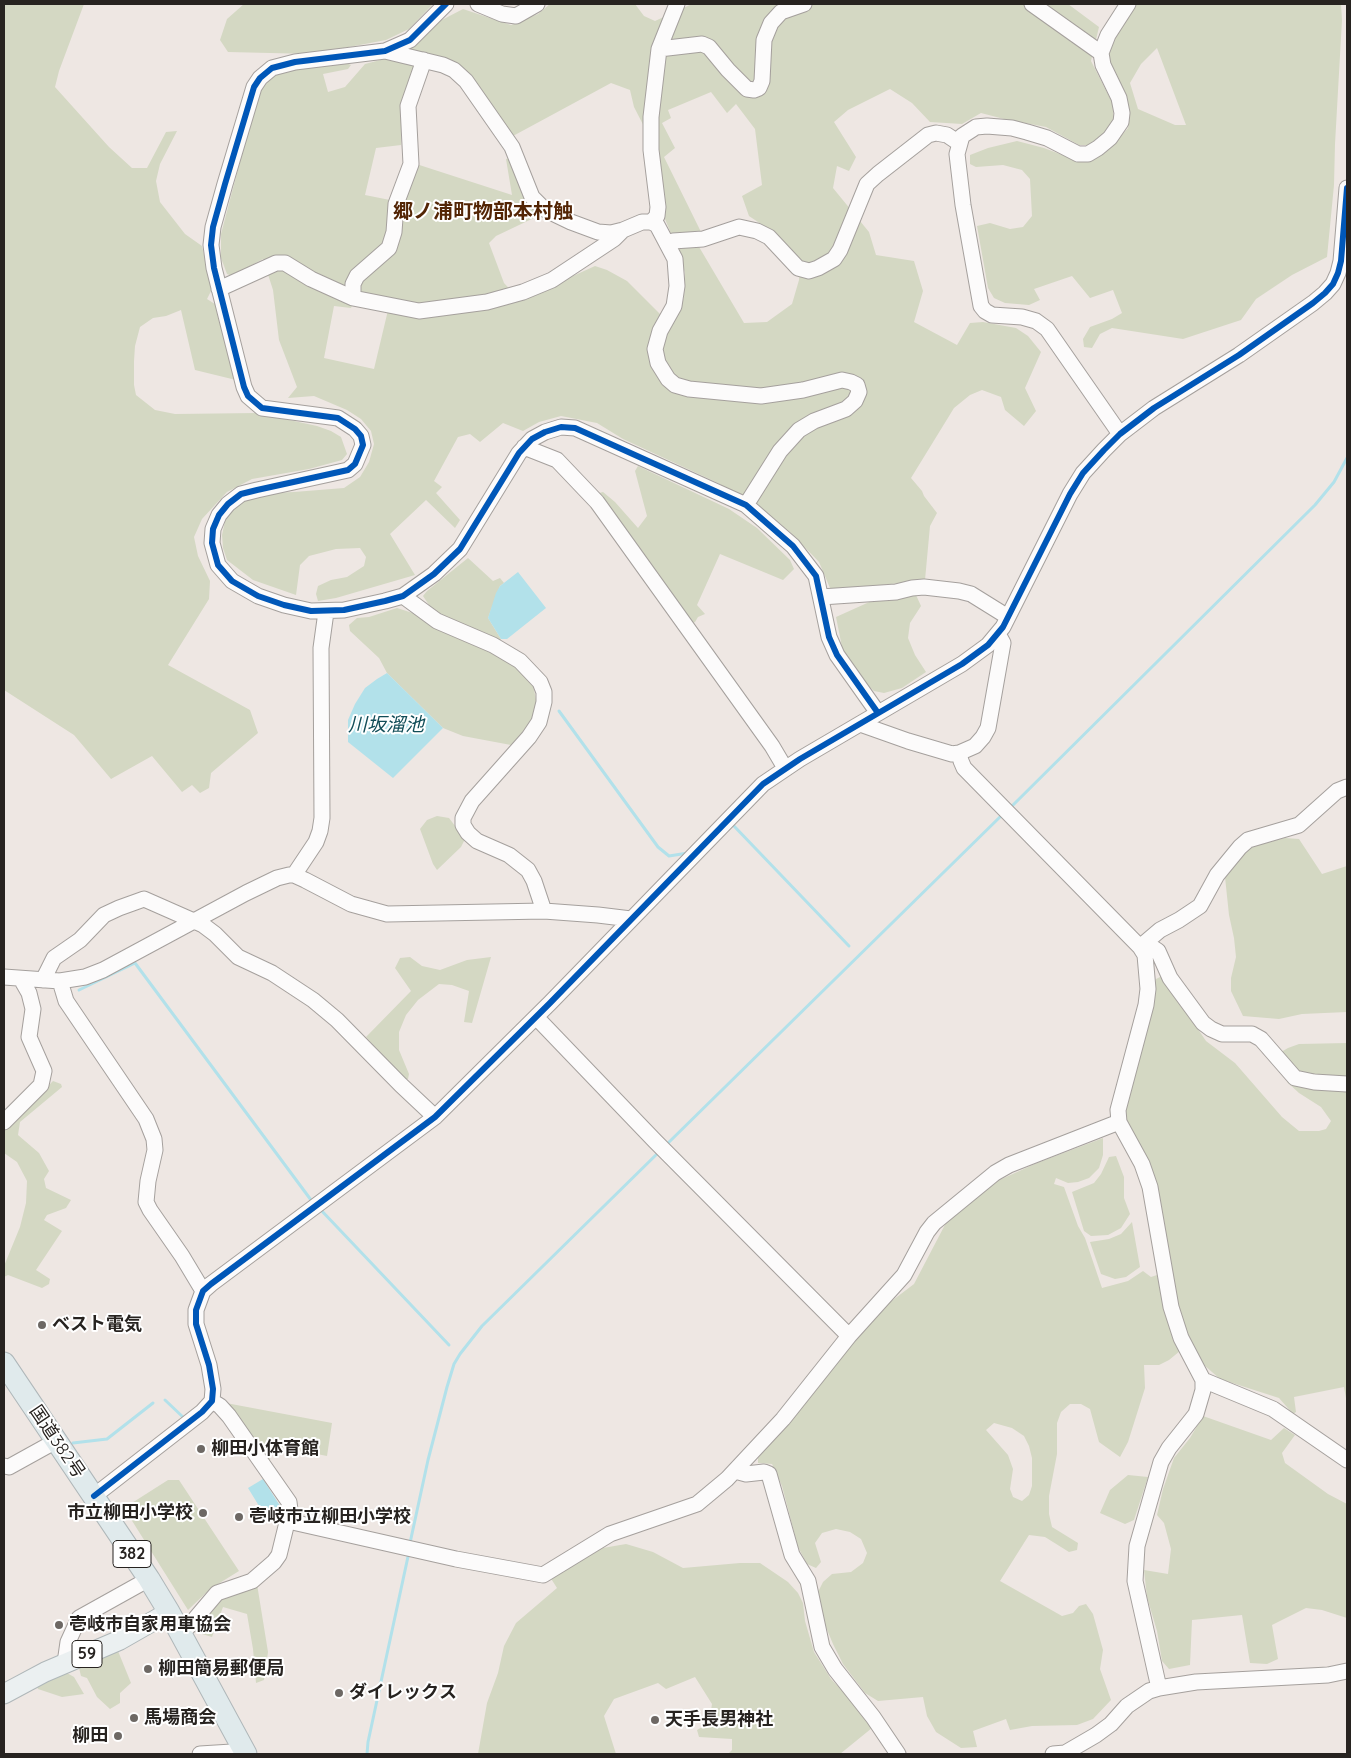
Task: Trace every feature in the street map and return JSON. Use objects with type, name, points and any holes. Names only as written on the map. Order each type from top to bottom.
[{"type":"highway","name":"国道382号","points":[[4,1362],[169,1612],[245,1752]]},
{"type":"main road","name":"59","points":[[4,1694],[45,1672],[120,1640],[169,1612]]},
{"type":"street","points":[[446,4],[410,40],[385,51],[295,62],[272,68],[260,78],[254,87],[213,228],[211,246],[214,268],[229,332],[248,396],[262,408],[338,418],[355,429],[361,436],[363,445],[360,454],[348,470],[241,494],[228,504],[219,515],[213,529],[212,543],[218,565],[232,581],[258,596],[284,605],[311,611],[326,612],[362,607],[402,596],[434,574],[460,549],[489,500],[524,447],[532,439],[561,427],[575,428],[746,505],[793,546],[816,576],[829,636],[837,655],[878,713]]},
{"type":"street","points":[[478,4],[502,14],[516,16],[537,4]]},
{"type":"street","points":[[652,222],[657,216],[658,206],[651,150],[651,117],[659,62],[659,49],[677,4]]},
{"type":"street","points":[[659,49],[702,44],[709,47],[747,89],[754,90],[760,88],[762,81],[764,40],[771,23],[781,12],[804,4]]},
{"type":"street","points":[[1032,4],[1101,53]]},
{"type":"street","points":[[1120,434],[1047,329],[1036,321],[1022,317],[992,315],[981,306],[956,154],[962,136],[976,127],[1012,128],[1047,138],[1078,154],[1088,154],[1110,138],[1120,122],[1122,112],[1119,98],[1103,65],[1101,53],[1108,35],[1128,4]]},
{"type":"street","points":[[385,51],[443,65],[454,70],[466,81],[512,147],[532,197],[544,209],[598,232],[611,233],[642,222],[652,222],[657,226],[675,259],[677,286],[674,306],[660,331],[655,349],[658,363],[668,379],[675,385],[689,389],[761,396],[803,390],[842,380],[857,385],[859,392],[856,401],[846,409],[814,421],[799,430],[780,451],[746,505]]},
{"type":"street","points":[[353,298],[353,284],[357,276],[389,248],[394,232],[396,204],[411,164],[408,106],[424,60]]},
{"type":"street","points":[[667,243],[703,239],[739,226],[757,231],[769,237],[798,268],[809,271],[818,268],[834,259],[840,250],[867,184],[878,174],[928,135],[936,132],[947,135],[959,143]]},
{"type":"street","points":[[94,1496],[202,1412],[212,1401],[213,1390],[210,1365],[196,1324],[196,1310],[203,1292],[211,1284],[436,1117],[758,789],[785,768],[962,664],[988,645],[998,634],[1008,617],[1070,494],[1084,473],[1120,434],[1154,408],[1239,355],[1325,293],[1333,284],[1339,267],[1347,188]]},
{"type":"street","points":[[220,289],[276,263],[286,263],[310,279],[353,298],[419,311],[487,302],[523,292],[552,280],[614,239],[622,230]]},
{"type":"street","points":[[524,447],[557,460],[597,502],[772,746],[785,768]]},
{"type":"street","points":[[822,597],[896,592],[924,587],[971,594],[1008,617]]},
{"type":"street","points":[[402,596],[437,621],[494,645],[520,660],[540,682],[544,692],[544,702],[539,722],[529,737],[472,801],[463,818],[463,825],[468,833],[477,841],[509,855],[528,870],[534,881],[544,911]]},
{"type":"street","points":[[294,875],[316,842],[322,818],[321,648],[326,612]]},
{"type":"street","points":[[860,724],[952,754],[975,746],[988,728],[1003,643],[998,634]]},
{"type":"street","points":[[959,753],[964,768],[1005,810],[1143,945],[1158,951],[1170,978],[1204,1023],[1211,1029],[1222,1034],[1252,1034],[1261,1039],[1295,1078],[1314,1082],[1347,1084]]},
{"type":"street","points":[[1143,945],[1160,930],[1200,906],[1212,882],[1240,846],[1248,840],[1259,836],[1300,825],[1337,791],[1347,787]]},
{"type":"street","points":[[4,977],[60,982],[85,977],[103,970],[277,878],[294,875],[351,904],[387,914],[544,911],[631,919]]},
{"type":"street","points":[[43,980],[54,958],[80,940],[104,915],[144,899],[195,921],[215,934],[238,957],[272,973],[313,1000],[337,1020],[401,1085],[436,1117]]},
{"type":"street","points":[[1143,945],[1147,969],[1148,989],[1146,1005],[1118,1110],[1119,1122],[1142,1164],[1150,1187],[1170,1308],[1180,1338],[1202,1380],[1203,1390],[1196,1414],[1168,1448],[1161,1462],[1137,1546],[1135,1581],[1159,1688]]},
{"type":"street","points":[[4,1122],[41,1085],[44,1071],[29,1037],[33,1009],[29,993],[21,978]]},
{"type":"street","points":[[60,982],[66,1001],[146,1119],[154,1139],[155,1150],[148,1181],[146,1202],[182,1256],[203,1292]]},
{"type":"street","points":[[536,1017],[662,1148],[849,1336]]},
{"type":"street","points":[[288,1521],[466,1561],[542,1575],[610,1534],[698,1504],[736,1470],[783,1419],[849,1336],[904,1275],[927,1232],[934,1223],[995,1173],[1009,1164],[1119,1122]]},
{"type":"street","points":[[1202,1380],[1273,1409],[1347,1460]]},
{"type":"street","points":[[179,1632],[189,1626],[217,1593],[252,1581],[274,1562],[280,1555],[290,1510],[289,1502],[229,1416],[220,1406],[212,1401]]},
{"type":"street","points":[[4,1466],[10,1467],[56,1440]]},
{"type":"street","points":[[736,1470],[746,1474],[764,1472],[769,1474],[792,1555],[808,1581],[822,1647],[835,1670],[873,1717],[898,1754]]},
{"type":"street","points":[[66,1663],[68,1642],[79,1618],[148,1579]]},
{"type":"street","points":[[1052,1754],[1065,1753],[1096,1735],[1110,1724],[1127,1706],[1149,1691],[1159,1688],[1196,1682],[1328,1675],[1347,1671]]},
{"type":"street","points":[[200,1754],[245,1752]]},
{"type":"green space","points":[[4,4],[84,4],[59,71],[55,87],[109,147],[132,168],[147,168],[166,132],[177,131],[160,164],[156,181],[160,202],[185,234],[202,246],[212,289],[207,299],[218,306],[236,380],[195,370],[181,310],[166,316],[153,318],[140,327],[135,346],[134,361],[136,395],[155,410],[175,414],[257,413],[317,426],[341,437],[347,454],[342,460],[309,469],[252,479],[227,492],[202,519],[194,537],[198,556],[210,581],[209,599],[168,665],[250,710],[258,733],[211,773],[209,788],[200,793],[192,785],[182,792],[152,756],[111,779],[74,735],[4,690]]},
{"type":"green space","points":[[244,4],[433,4],[409,29],[386,40],[312,54],[228,52],[220,40],[227,19]]},
{"type":"green space","points":[[550,4],[635,4],[644,16],[655,21],[692,4],[1068,4],[1099,27],[1091,61],[1112,102],[1114,119],[1104,133],[1089,145],[1079,145],[1046,127],[981,113],[962,124],[930,122],[912,103],[890,89],[848,110],[834,122],[856,157],[849,171],[837,166],[833,188],[869,232],[876,255],[914,261],[923,291],[914,322],[957,345],[970,323],[983,322],[1016,328],[1028,336],[1041,352],[1025,388],[1036,411],[1024,426],[1005,410],[1001,397],[982,390],[970,395],[954,408],[911,478],[937,513],[930,526],[925,580],[849,589],[830,588],[819,562],[791,533],[764,510],[718,483],[623,439],[597,423],[561,416],[539,422],[523,431],[503,423],[480,442],[470,434],[458,437],[434,481],[442,487],[436,493],[460,520],[455,528],[426,500],[390,534],[415,575],[336,598],[318,601],[316,594],[318,586],[331,580],[347,577],[364,566],[366,557],[360,548],[336,549],[309,556],[300,565],[296,595],[253,580],[227,560],[223,548],[222,535],[225,521],[232,508],[243,499],[273,493],[344,488],[360,477],[369,462],[374,444],[371,431],[361,419],[347,410],[314,396],[288,398],[297,387],[279,340],[273,290],[263,259],[232,276],[227,274],[221,258],[221,234],[258,93],[272,77],[282,72],[341,61],[351,65],[348,69],[323,74],[328,92],[345,87],[365,64],[411,49],[438,22],[463,9],[511,25],[538,14]],"holes":[[[433,56],[513,136],[611,83],[630,90],[634,107],[654,146],[663,214],[685,273],[684,298],[670,324],[627,281],[595,266],[520,300],[504,283],[489,243],[496,236],[538,216],[522,192],[511,158],[506,159],[512,195],[407,161],[390,200],[365,195],[376,148],[401,145],[402,106]],[[711,92],[727,113],[736,104],[755,129],[762,185],[742,196],[749,216],[764,226],[800,263],[799,280],[792,304],[767,322],[744,323],[692,235],[702,234],[664,157],[675,148],[662,123],[671,118],[668,110]],[[357,294],[389,306],[374,369],[324,358],[334,306],[351,308]]]},
{"type":"green space","points":[[1137,4],[1341,4],[1342,20],[1334,185],[1327,257],[1292,275],[1256,299],[1241,320],[1183,339],[1112,328],[1100,334],[1092,348],[1084,347],[1083,339],[1090,327],[1122,313],[1113,290],[1090,298],[1072,276],[1034,289],[1040,300],[1029,305],[1005,303],[994,298],[988,288],[977,226],[990,223],[1010,229],[1023,227],[1032,216],[1030,179],[1022,170],[1003,165],[976,167],[970,164],[970,155],[988,148],[1017,141],[1044,148],[1081,162],[1094,158],[1112,146],[1128,128],[1130,115],[1108,56],[1112,42]],"holes":[[[1157,48],[1186,125],[1175,125],[1138,109],[1130,83],[1141,64]]]},
{"type":"green space","points":[[638,466],[729,509],[757,528],[790,560],[794,569],[783,580],[720,554],[697,605],[705,614],[698,617],[690,625],[599,493],[603,492],[615,502],[638,528],[647,516],[635,471]]},
{"type":"green space","points":[[468,558],[493,581],[500,578],[504,583],[500,586],[488,618],[501,639],[499,653],[514,665],[533,685],[537,704],[535,717],[521,736],[511,745],[463,736],[443,728],[387,673],[379,658],[350,631],[349,625],[357,618],[369,617],[397,608],[422,616],[431,608],[423,596]]},
{"type":"green space","points":[[916,595],[921,606],[910,623],[908,638],[915,655],[926,672],[902,688],[884,693],[874,691],[863,681],[842,647],[836,617],[876,599]]},
{"type":"green space","points":[[437,816],[449,818],[465,839],[461,847],[437,870],[420,829],[427,820]]},
{"type":"green space","points":[[1285,838],[1299,839],[1322,874],[1347,866],[1347,1012],[1302,1014],[1279,1019],[1243,1016],[1231,991],[1231,978],[1236,957],[1225,877],[1240,857],[1253,846]]},
{"type":"green space","points":[[410,957],[422,966],[440,970],[467,960],[491,957],[472,1023],[464,1022],[469,991],[452,985],[439,984],[418,1000],[406,1015],[399,1032],[399,1050],[409,1074],[408,1079],[403,1079],[366,1037],[411,991],[395,968],[400,958]]},
{"type":"green space","points":[[1162,976],[1206,1041],[1235,1063],[1282,1117],[1299,1131],[1326,1129],[1331,1121],[1321,1107],[1299,1093],[1287,1082],[1284,1059],[1281,1052],[1299,1044],[1347,1043],[1347,1404],[1344,1387],[1294,1397],[1296,1412],[1293,1414],[1279,1398],[1220,1379],[1204,1365],[1189,1344],[1124,1110],[1156,979]]},
{"type":"green space","points":[[53,1081],[61,1084],[62,1087],[20,1122],[18,1135],[39,1153],[49,1171],[44,1179],[46,1188],[71,1200],[66,1208],[47,1215],[44,1220],[62,1231],[36,1270],[50,1279],[49,1284],[42,1288],[8,1275],[4,1277],[4,1266],[20,1227],[26,1203],[27,1181],[17,1162],[4,1153],[4,1130]]},
{"type":"green space","points":[[1103,1138],[1103,1155],[1099,1168],[1089,1178],[1068,1183],[1056,1178],[1054,1184],[1064,1187],[1078,1226],[1085,1238],[1102,1288],[1128,1281],[1143,1271],[1151,1277],[1157,1275],[1180,1351],[1159,1365],[1144,1365],[1145,1388],[1128,1442],[1120,1457],[1099,1442],[1090,1409],[1081,1404],[1070,1404],[1061,1412],[1057,1423],[1057,1454],[1049,1496],[1049,1514],[1052,1527],[1078,1543],[1077,1550],[1069,1552],[1045,1537],[1029,1535],[1000,1581],[1062,1616],[1073,1613],[1079,1606],[1086,1604],[1093,1614],[1103,1650],[1100,1669],[1111,1700],[1093,1719],[1077,1725],[1032,1726],[1010,1730],[1006,1719],[973,1731],[977,1747],[961,1748],[936,1732],[927,1716],[923,1697],[878,1701],[865,1693],[843,1664],[823,1620],[818,1592],[823,1582],[832,1574],[851,1572],[863,1563],[867,1553],[861,1539],[850,1532],[836,1529],[822,1533],[815,1543],[821,1562],[816,1568],[807,1564],[798,1547],[782,1486],[772,1464],[758,1463],[758,1458],[860,1333],[889,1303],[914,1284],[948,1219],[995,1182],[1037,1163]],"holes":[[[994,1423],[1012,1428],[1024,1436],[1032,1458],[1032,1486],[1029,1495],[1022,1501],[1013,1497],[1010,1489],[1013,1469],[1008,1455],[986,1430]]]},
{"type":"green space","points":[[1116,1156],[1124,1177],[1124,1198],[1130,1214],[1121,1228],[1108,1235],[1091,1236],[1084,1231],[1072,1192],[1094,1183],[1101,1174],[1109,1157]]},
{"type":"green space","points":[[1132,1222],[1140,1267],[1126,1277],[1115,1279],[1101,1274],[1090,1242],[1109,1239],[1121,1234]]},
{"type":"green space","points":[[226,1403],[332,1423],[327,1456],[271,1445],[270,1461]]},
{"type":"green space","points":[[1203,1416],[1271,1440],[1284,1428],[1295,1435],[1282,1453],[1285,1463],[1328,1494],[1347,1504],[1347,1618],[1322,1610],[1306,1608],[1272,1625],[1278,1659],[1267,1664],[1250,1663],[1242,1615],[1192,1620],[1190,1665],[1169,1669],[1162,1661],[1157,1631],[1147,1597],[1144,1570],[1168,1574],[1171,1549],[1164,1523],[1157,1515],[1163,1489],[1174,1458],[1190,1438]]},
{"type":"green space","points":[[1128,1475],[1148,1477],[1134,1520],[1125,1524],[1100,1513],[1110,1490]]},
{"type":"green space","points":[[168,1480],[179,1480],[239,1571],[210,1589],[188,1610],[124,1508]]},
{"type":"green space","points":[[626,1544],[653,1552],[683,1568],[760,1563],[788,1582],[798,1593],[803,1603],[805,1621],[814,1652],[831,1679],[872,1728],[840,1754],[728,1754],[732,1750],[732,1739],[699,1737],[697,1730],[709,1723],[712,1704],[695,1677],[666,1689],[658,1683],[614,1699],[604,1716],[616,1754],[478,1754],[487,1703],[498,1673],[504,1646],[516,1623],[557,1588],[550,1577],[573,1566],[597,1549]]},
{"type":"green space","points":[[257,1584],[268,1652],[264,1680],[256,1683],[247,1614],[223,1607],[212,1637],[202,1634],[198,1623],[221,1596]]},
{"type":"green space","points":[[118,1651],[131,1683],[120,1693],[120,1703],[110,1709],[97,1697],[87,1678],[81,1676],[79,1668],[81,1663]]},
{"type":"green space","points":[[60,1669],[74,1677],[84,1694],[62,1697],[38,1689],[34,1681]]},
{"type":"water","points":[[518,572],[546,608],[507,639],[501,639],[488,618],[500,586]]},
{"type":"water","name":"川坂溜池","points":[[387,673],[443,728],[393,778],[348,742],[348,720],[355,704],[365,688]]},
{"type":"water","points":[[263,1479],[282,1509],[267,1519],[248,1488]]},
{"type":"waterway","points":[[1009,809],[1315,505],[1334,482],[1347,458]]},
{"type":"waterway","points":[[559,711],[658,847],[669,856],[688,853]]},
{"type":"waterway","points":[[666,1145],[1002,815]]},
{"type":"waterway","points":[[733,825],[849,946]]},
{"type":"waterway","points":[[79,990],[135,963],[311,1200]]},
{"type":"waterway","points":[[410,1543],[428,1460],[447,1387],[454,1364],[460,1354],[482,1326],[660,1151]]},
{"type":"waterway","points":[[320,1209],[449,1345]]},
{"type":"waterway","points":[[165,1400],[184,1418]]},
{"type":"waterway","points":[[73,1443],[107,1439],[153,1403]]},
{"type":"waterway","points":[[367,1754],[409,1552]]},
{"type":"cycle path","points":[[446,4],[410,40],[385,51],[295,62],[272,68],[260,78],[254,87],[213,227],[211,245],[214,268],[244,387],[248,396],[262,408],[338,418],[355,429],[361,436],[363,445],[355,464],[348,470],[241,494],[228,504],[219,515],[213,529],[212,543],[218,565],[232,581],[258,596],[284,605],[311,611],[344,610],[403,596],[434,574],[460,549],[519,453],[532,439],[561,427],[575,428],[746,505],[793,546],[816,576],[829,637],[837,655],[878,713]]},
{"type":"cycle path","points":[[94,1496],[202,1412],[212,1401],[213,1389],[209,1365],[196,1324],[196,1310],[203,1291],[435,1117],[550,1003],[763,784],[800,759],[962,664],[988,645],[1003,627],[1070,494],[1083,473],[1104,450],[1120,434],[1154,408],[1239,355],[1313,303],[1333,284],[1341,261],[1347,188]]},
{"type":"place","name":"ベスト電気","points":[[42,1325]]},
{"type":"place","name":"柳田小体育館","points":[[201,1449]]},
{"type":"place","name":"市立柳田小学校","points":[[203,1513]]},
{"type":"place","name":"壱岐市立柳田小学校","points":[[239,1517]]},
{"type":"place","name":"壱岐市自家用車協会","points":[[59,1625]]},
{"type":"place","name":"柳田簡易郵便局","points":[[148,1669]]},
{"type":"place","name":"ダイレックス","points":[[339,1693]]},
{"type":"place","name":"馬場商会","points":[[134,1718]]},
{"type":"place","name":"天手長男神社","points":[[655,1720]]},
{"type":"place","name":"柳田","points":[[118,1736]]},
{"type":"district","name":"郷ノ浦町物部本村触","points":[[483,212]]}]
